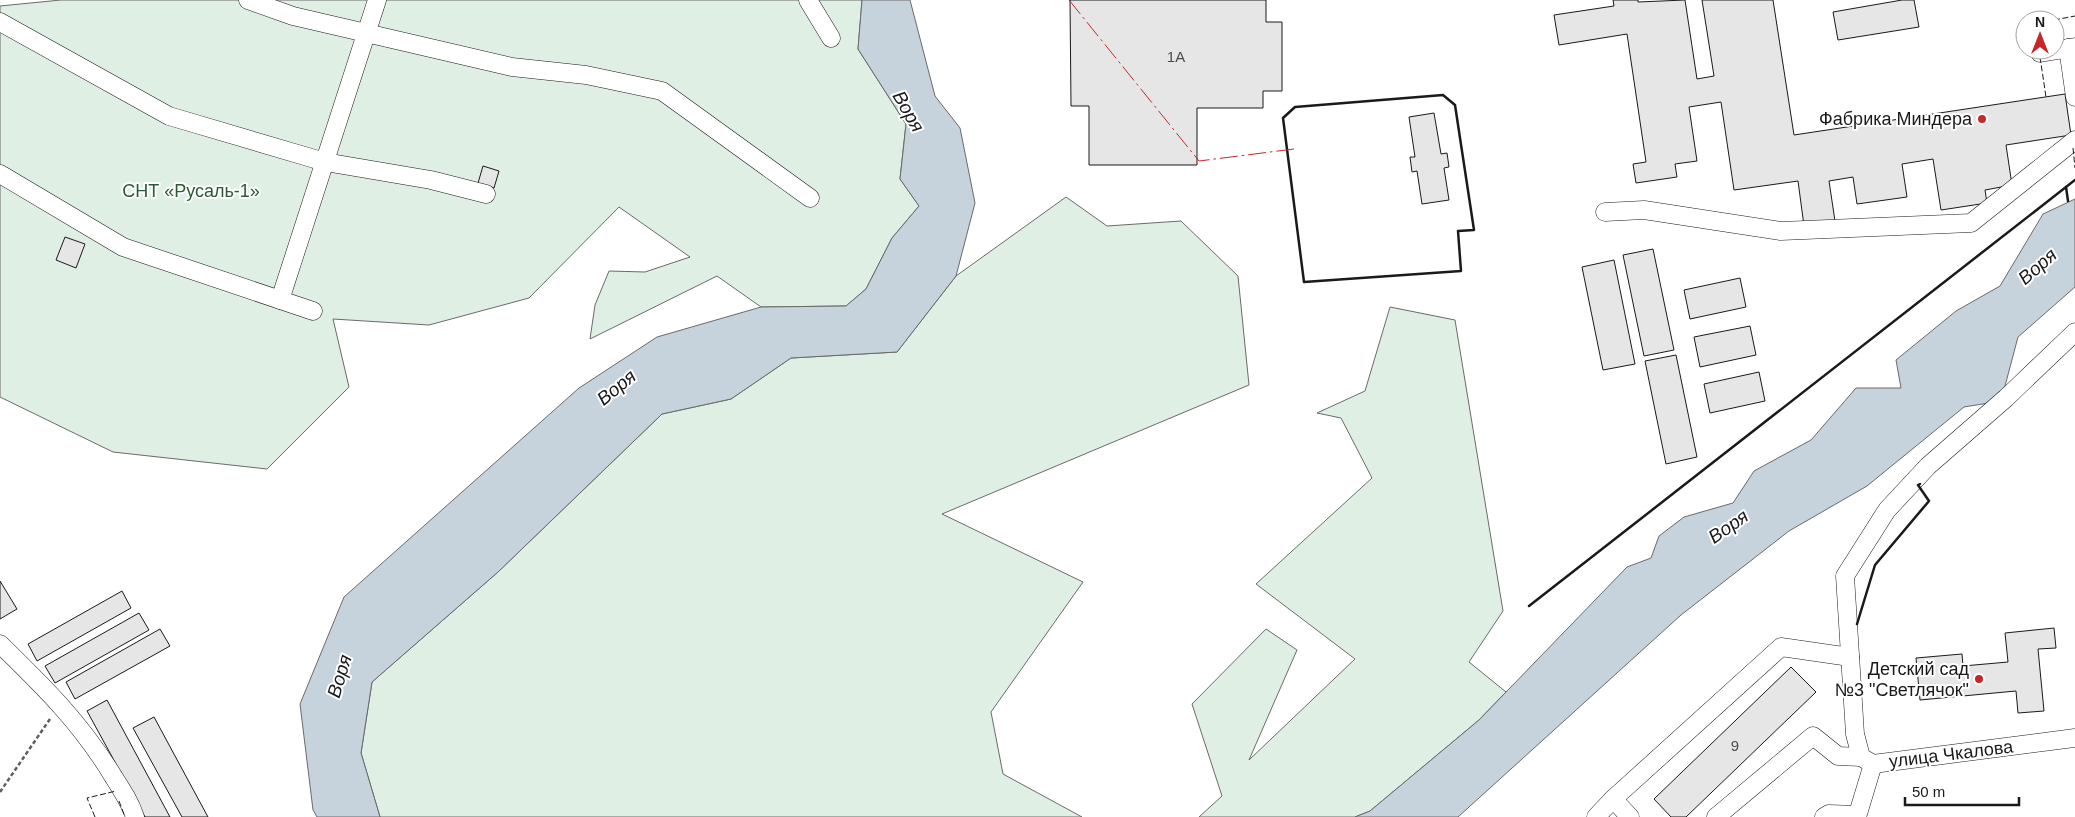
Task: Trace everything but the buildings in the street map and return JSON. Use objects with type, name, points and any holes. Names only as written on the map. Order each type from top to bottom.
[{"type":"street","points":[[248,0],[292,16],[512,67],[586,75],[662,91],[810,198]]},
{"type":"street","points":[[280,300],[377,0]]},
{"type":"street","points":[[808,0],[831,38]]},
{"type":"street","points":[[0,22],[169,116],[325,162],[431,180],[486,194]]},
{"type":"street","points":[[2072,48],[2075,97]]},
{"type":"street","points":[[1604,212],[1644,210],[1781,231],[1971,223],[2075,140]]},
{"type":"street","points":[[0,174],[123,247],[313,310]]},
{"type":"street","points":[[1824,817],[1829,814],[1857,816],[1867,760],[1855,734],[1845,576],[1887,510],[1928,466],[2006,398],[2075,332]]},
{"type":"street","points":[[0,644],[61,703],[99,753],[131,804],[135,817]]},
{"type":"street","points":[[1596,817],[1613,799],[1781,647],[1850,657]]},
{"type":"street","name":"улица Чкалова","points":[[1716,817],[1813,736],[1838,756],[1867,760],[2075,738]]},
{"type":"street","points":[[1613,799],[1630,817]]},
{"type":"path","points":[[0,792],[61,703]]},
{"type":"green space","name":"СНТ «Русаль-1»","points":[[61,0],[862,0],[858,49],[906,124],[900,179],[919,206],[892,238],[866,289],[846,306],[761,307],[717,276],[590,339],[595,305],[609,271],[645,272],[690,257],[619,207],[529,298],[429,325],[333,319],[349,387],[267,469],[113,452],[0,397],[0,6]]},
{"type":"green space","points":[[1066,197],[1107,226],[1181,221],[1238,276],[1249,385],[942,514],[1083,582],[991,712],[1003,774],[1082,817],[380,817],[361,753],[372,682],[498,572],[662,414],[731,399],[791,358],[897,352],[956,276]]},
{"type":"green space","points":[[1390,307],[1455,320],[1503,611],[1469,662],[1506,692],[1479,720],[1370,811],[1355,817],[1199,817],[1222,796],[1192,704],[1266,629],[1297,650],[1249,760],[1355,659],[1256,584],[1372,478],[1341,418],[1317,413],[1365,391]]},
{"type":"water","name":"Воря","points":[[862,0],[910,0],[935,96],[960,128],[975,203],[956,276],[897,352],[791,358],[731,399],[662,414],[498,572],[372,682],[361,753],[380,817],[317,817],[313,810],[300,704],[344,597],[579,388],[657,337],[761,307],[846,306],[866,289],[892,238],[919,206],[900,179],[906,124],[858,49]]},
{"type":"water","name":"Воря","points":[[2075,199],[2075,287],[2018,337],[2001,401],[1964,407],[1867,486],[1789,531],[1681,615],[1458,817],[1355,817],[1370,811],[1479,720],[1627,567],[1651,558],[1659,536],[1684,517],[1733,503],[1754,471],[1811,440],[1856,388],[1901,388],[1896,360],[1956,311],[2000,286],[2043,214]]},
{"type":"fence","points":[[2065,18],[2075,16]]},
{"type":"fence","points":[[2040,60],[2046,97]]},
{"type":"fence","points":[[2073,148],[2075,168]]},
{"type":"fence","points":[[95,817],[87,798],[116,791]]},
{"type":"fence","points":[[119,801],[125,817]]},
{"type":"wall","points":[[1443,95],[1455,105],[1474,230],[1458,231],[1461,271],[1304,282],[1283,118],[1295,107],[1443,95]]},
{"type":"wall","points":[[1529,606],[2075,180]]},
{"type":"wall","points":[[2066,187],[2068,201]]},
{"type":"wall","points":[[1857,624],[1875,565],[1929,501],[1918,485],[1920,484]]},
{"type":"power","points":[[1069,0],[1199,161],[1294,149]]},
{"type":"place","name":"Фабрика Миндера","points":[[1982,119]]},
{"type":"place","name":"Детский сад №3 \"Светлячок\"","points":[[1979,679]]}]
